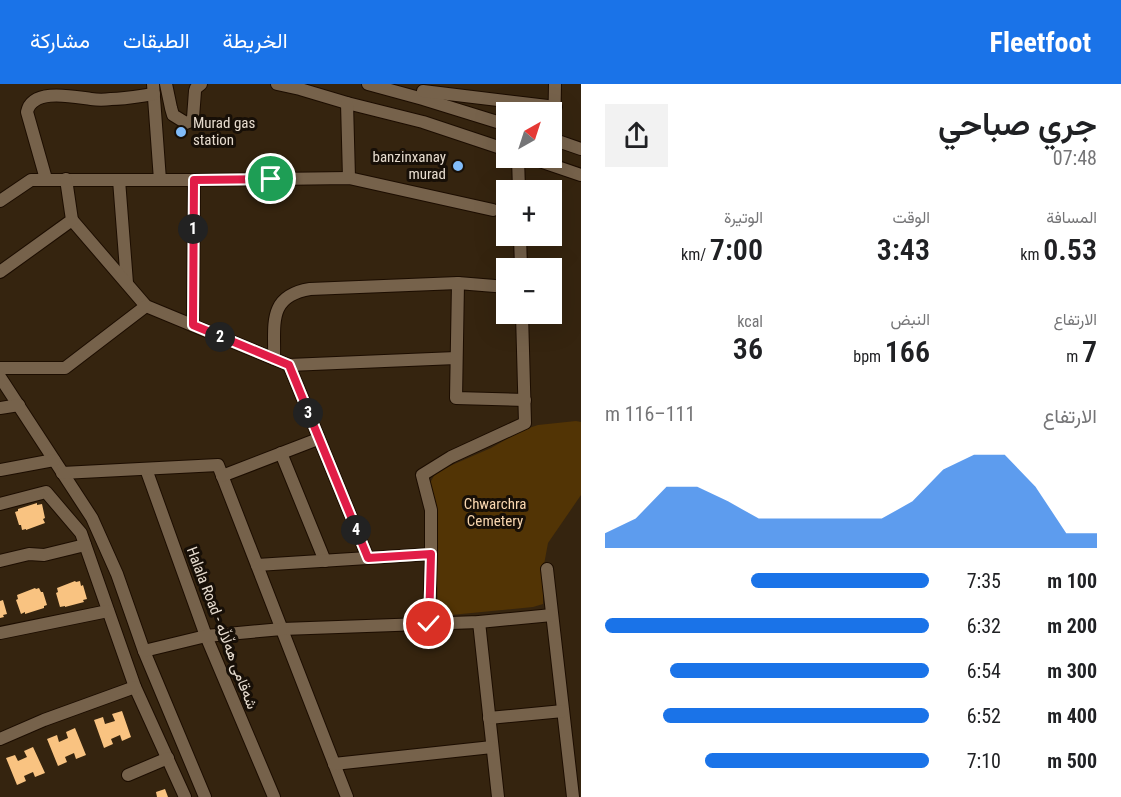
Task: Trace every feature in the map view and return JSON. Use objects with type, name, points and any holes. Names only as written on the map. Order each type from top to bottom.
[{"type":"street","points":[[166,84],[173,115],[186,123],[193,118],[195,91],[201,84]]},
{"type":"street","points":[[277,84],[301,86],[347,103],[423,122],[496,146]]},
{"type":"street","points":[[368,84],[514,102]]},
{"type":"street","points":[[555,84],[556,102]]},
{"type":"street","points":[[46,179],[27,112],[33,102],[46,96],[59,95],[112,99],[153,89],[160,180]]},
{"type":"street","points":[[423,91],[496,121]]},
{"type":"street","points":[[347,103],[349,178]]},
{"type":"street","points":[[562,142],[581,149]]},
{"type":"street","points":[[560,168],[581,175]]},
{"type":"street","points":[[0,201],[31,180],[46,179],[349,178],[493,210]]},
{"type":"street","points":[[66,179],[72,220],[146,306],[289,365],[456,358]]},
{"type":"street","points":[[119,180],[127,283]]},
{"type":"street","points":[[193,325],[194,180]]},
{"type":"street","points":[[0,272],[72,220]]},
{"type":"street","points":[[274,359],[275,317],[278,307],[297,291],[458,283],[496,286]]},
{"type":"street","points":[[458,283],[456,398],[525,400]]},
{"type":"street","points":[[0,368],[65,368],[146,306]]},
{"type":"street","points":[[429,624],[431,510],[422,475],[451,457],[525,423],[522,324]]},
{"type":"street","points":[[289,365],[368,558]]},
{"type":"street","points":[[0,377],[92,518],[117,574],[144,651],[205,797]]},
{"type":"street","points":[[0,408],[19,405]]},
{"type":"street","points":[[222,476],[318,439]]},
{"type":"street","points":[[281,453],[325,561]]},
{"type":"street","points":[[0,470],[54,460]]},
{"type":"street","points":[[62,473],[218,465],[347,797]]},
{"type":"street","name":"Halala Road - شەقامی هەڵاڵە","points":[[146,469],[206,636],[273,797]]},
{"type":"street","points":[[0,504],[46,492],[81,533],[135,687],[185,797]]},
{"type":"street","points":[[0,561],[29,554],[44,555],[85,545]]},
{"type":"street","points":[[257,565],[431,554]]},
{"type":"street","points":[[548,569],[573,797]]},
{"type":"street","points":[[0,633],[108,610]]},
{"type":"street","points":[[144,651],[206,636],[282,629],[479,622],[552,615]]},
{"type":"street","points":[[479,622],[498,797]]},
{"type":"street","points":[[0,739],[44,720],[135,687]]},
{"type":"street","points":[[489,718],[563,711]]},
{"type":"street","points":[[334,764],[492,747]]},
{"type":"street","points":[[128,775],[168,759]]},
{"type":"green space","name":"Chwarchra Cemetery","points":[[581,422],[581,495],[548,543],[543,570],[543,604],[533,607],[441,615],[438,609],[435,528],[429,485],[436,472],[491,448],[523,430],[538,425]]},
{"type":"building","points":[[37,503],[37,505],[42,504],[45,523],[22,530],[15,512]]},
{"type":"building","points":[[80,581],[81,586],[83,585],[87,599],[83,600],[84,602],[60,607],[57,588]]},
{"type":"building","points":[[35,588],[43,592],[47,605],[44,608],[21,614],[16,600],[17,595]]},
{"type":"building","points":[[3,600],[7,614],[0,618],[0,601]]},
{"type":"building","points":[[122,711],[131,737],[122,741],[120,735],[111,739],[113,744],[104,748],[94,720],[103,717],[105,724],[115,721],[112,714]]},
{"type":"building","points":[[75,728],[86,755],[76,759],[74,753],[65,757],[67,762],[58,766],[47,739],[57,735],[59,742],[68,738],[66,732]]},
{"type":"building","points":[[33,747],[45,773],[35,777],[33,772],[24,776],[26,781],[17,785],[6,758],[15,755],[18,761],[27,757],[24,751]]},
{"type":"building","points":[[165,789],[168,797],[157,797],[156,792]]},
{"type":"place","name":"Murad gas station","points":[[181,132]]},
{"type":"place","name":"banzinxanay murad","points":[[458,166]]},
{"type":"route","points":[[271,179],[194,180],[193,325],[289,365],[368,558],[431,554],[429,624]]}]
